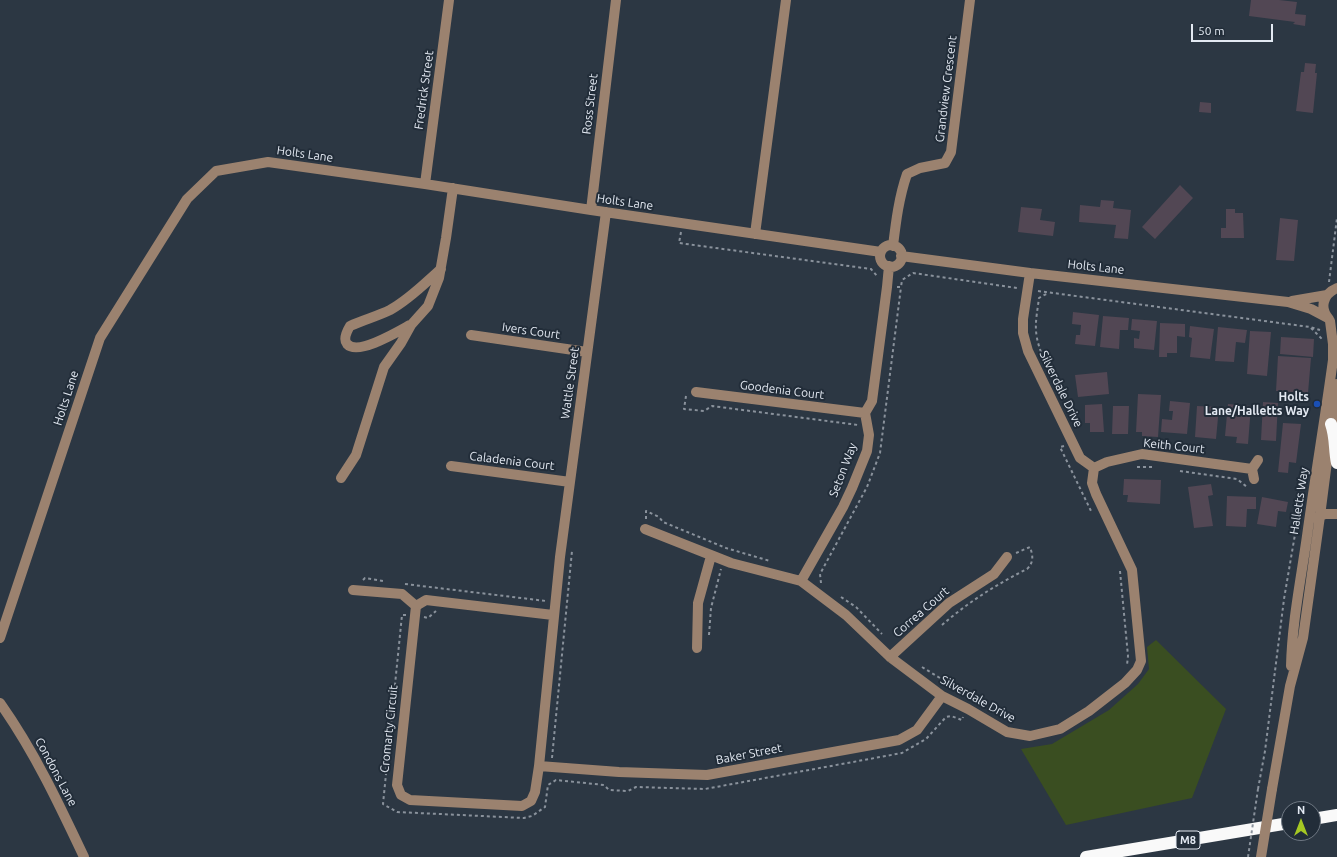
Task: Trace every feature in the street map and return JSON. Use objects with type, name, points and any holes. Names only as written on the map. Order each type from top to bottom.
[{"type":"highway","points":[[1331,424],[1335,436],[1337,463]]},
{"type":"highway","points":[[1321,818],[1337,815]]},
{"type":"highway","name":"M8","points":[[1086,857],[1281,824]]},
{"type":"street","name":"Fredrick Street","points":[[424,184],[449,0]]},
{"type":"street","name":"Ross Street","points":[[590,210],[616,0]]},
{"type":"street","points":[[755,234],[786,0]]},
{"type":"street","name":"Grandview Crescent","points":[[893,246],[902,187],[907,174],[920,168],[945,163],[951,152],[970,0]]},
{"type":"street","name":"Holts Lane","points":[[0,638],[100,338],[187,199],[216,171],[268,162],[453,188],[682,224],[881,252]]},
{"type":"street","points":[[341,478],[356,454],[384,366],[401,343],[411,325],[428,306],[440,278],[453,188]]},
{"type":"street","name":"Wattle Street","points":[[560,557],[606,212]]},
{"type":"street","points":[[893,246],[899,249],[902,256],[899,263],[894,266],[889,266],[884,264],[882,261],[881,252],[886,247],[893,246]]},
{"type":"street","name":"Holts Lane","points":[[902,256],[1288,302],[1311,309],[1332,321]]},
{"type":"street","points":[[865,413],[872,401],[889,266]]},
{"type":"street","points":[[411,325],[392,335],[362,347],[353,348],[345,339],[350,326],[390,310],[415,293],[441,268]]},
{"type":"street","name":"Silverdale Drive","points":[[645,529],[722,560],[801,581],[846,615],[890,657],[942,696],[968,709],[1007,732],[1030,736],[1060,729],[1089,711],[1125,683],[1137,670],[1141,661],[1132,570],[1096,494],[1092,483],[1094,468],[1080,458],[1028,351],[1023,334],[1023,319],[1030,272]]},
{"type":"street","name":"Holts Lane","points":[[1288,302],[1333,288]]},
{"type":"street","name":"Halletts Way","points":[[1290,686],[1292,642],[1308,521],[1319,459],[1333,360],[1332,321],[1324,313],[1323,307],[1324,301],[1333,288]]},
{"type":"street","name":"Ivers Court","points":[[470,335],[587,352]]},
{"type":"street","name":"Halletts Way","points":[[1261,857],[1290,686],[1303,638],[1337,384]]},
{"type":"street","name":"Goodenia Court","points":[[696,392],[865,413]]},
{"type":"street","name":"Seton Way","points":[[801,581],[852,488],[866,451],[869,435],[865,413]]},
{"type":"street","name":"Keith Court","points":[[1094,468],[1107,462],[1142,454],[1253,474]]},
{"type":"street","points":[[1253,474],[1258,460]]},
{"type":"street","name":"Caladenia Court","points":[[451,466],[570,482]]},
{"type":"street","points":[[1308,521],[1325,514],[1337,514]]},
{"type":"street","points":[[697,648],[698,603],[711,556]]},
{"type":"street","name":"Cromarty Circuit","points":[[415,611],[396,785],[401,796],[410,800],[522,806],[531,801],[533,797],[539,766],[560,557]]},
{"type":"street","name":"Correa Court","points":[[890,657],[949,603],[994,574],[1007,557]]},
{"type":"street","points":[[353,590],[402,594],[415,611],[426,600],[553,615]]},
{"type":"street","name":"Baker Street","points":[[539,766],[619,772],[707,775],[899,740],[917,730],[942,696]]},
{"type":"street","name":"Condons Lane","points":[[0,703],[40,767],[84,857]]},
{"type":"path","points":[[1333,288],[1337,218]]},
{"type":"path","points":[[682,224],[679,243],[871,268],[878,278],[879,285],[887,287],[901,287],[902,280],[913,273],[1310,328],[1311,309]]},
{"type":"path","points":[[1042,354],[1037,341],[1035,329],[1039,298],[1049,292]]},
{"type":"path","points":[[696,392],[686,391],[684,409],[704,411],[712,406],[868,428]]},
{"type":"path","points":[[1135,467],[1158,468]]},
{"type":"path","points":[[1180,471],[1237,479],[1246,487],[1258,483],[1253,474]]},
{"type":"path","points":[[697,648],[709,634],[711,608],[726,548]]},
{"type":"path","points":[[436,611],[428,618],[415,611],[402,615],[383,804],[397,812],[524,818],[532,816],[545,807],[552,767],[572,550],[560,557]]},
{"type":"path","points":[[353,590],[365,578],[387,581]]},
{"type":"path","points":[[402,583],[568,604]]},
{"type":"path","points":[[463,604],[464,591]]},
{"type":"path","points":[[548,784],[556,780],[604,785],[608,790],[628,791],[636,787],[705,789],[902,753],[926,739],[946,717],[950,716],[962,720],[975,700]]},
{"type":"path","points":[[1248,857],[1258,789]]},
{"type":"green space","points":[[1156,640],[1226,709],[1192,798],[1066,825],[1021,749],[1052,744],[1109,710],[1138,684],[1149,669],[1147,647]]},
{"type":"building","points":[[1251,0],[1279,0],[1297,2],[1295,14],[1306,15],[1305,26],[1293,24],[1295,22],[1249,16]]},
{"type":"building","points":[[1305,63],[1316,64],[1315,73],[1317,73],[1313,113],[1296,111],[1301,72],[1304,72]]},
{"type":"building","points":[[1200,102],[1211,103],[1211,113],[1199,112]]},
{"type":"building","points":[[1180,185],[1193,198],[1155,239],[1142,227]]},
{"type":"building","points":[[1101,200],[1114,201],[1113,208],[1131,210],[1128,239],[1114,238],[1116,225],[1079,222],[1080,205],[1100,207]]},
{"type":"building","points":[[1021,207],[1042,209],[1040,220],[1055,222],[1053,236],[1018,232]]},
{"type":"building","points":[[1226,209],[1235,209],[1235,213],[1243,213],[1244,238],[1221,238],[1221,228],[1226,228]]},
{"type":"building","points":[[1280,218],[1298,220],[1294,261],[1276,260]]},
{"type":"building","points":[[1073,312],[1099,315],[1095,346],[1075,344],[1076,335],[1080,335],[1081,325],[1072,324]]},
{"type":"building","points":[[1103,316],[1129,318],[1128,330],[1120,330],[1119,349],[1100,347]]},
{"type":"building","points":[[1132,319],[1157,321],[1154,350],[1134,348],[1134,338],[1139,339],[1140,331],[1131,330]]},
{"type":"building","points":[[1160,323],[1185,324],[1185,337],[1177,336],[1177,353],[1167,353],[1167,357],[1159,357]]},
{"type":"building","points":[[1190,326],[1214,329],[1210,359],[1190,357],[1192,338],[1189,337]]},
{"type":"building","points":[[1218,327],[1247,330],[1245,343],[1236,342],[1234,362],[1215,361]]},
{"type":"building","points":[[1250,331],[1271,332],[1267,376],[1247,374]]},
{"type":"building","points":[[1281,337],[1314,339],[1313,357],[1280,354]]},
{"type":"building","points":[[1278,356],[1311,358],[1308,393],[1276,391]]},
{"type":"building","points":[[1107,372],[1109,394],[1078,397],[1075,375]]},
{"type":"building","points":[[1138,394],[1161,395],[1158,437],[1142,436],[1142,432],[1136,432]]},
{"type":"building","points":[[1170,401],[1190,403],[1187,434],[1161,432],[1162,419],[1172,420],[1173,411],[1169,411]]},
{"type":"building","points":[[1263,402],[1278,403],[1276,441],[1261,440]]},
{"type":"building","points":[[1102,404],[1104,432],[1090,432],[1090,423],[1085,423],[1085,405]]},
{"type":"building","points":[[1228,404],[1251,406],[1248,444],[1236,443],[1237,437],[1225,436]]},
{"type":"building","points":[[1113,406],[1129,406],[1128,434],[1112,434]]},
{"type":"building","points":[[1197,406],[1219,407],[1216,439],[1195,437]]},
{"type":"building","points":[[1283,423],[1301,424],[1296,463],[1289,462],[1288,473],[1278,472]]},
{"type":"building","points":[[1124,479],[1161,480],[1160,504],[1127,502],[1128,495],[1123,495]]},
{"type":"building","points":[[1211,484],[1213,495],[1208,496],[1213,526],[1194,528],[1188,487]]},
{"type":"building","points":[[1227,496],[1256,497],[1256,509],[1247,509],[1246,527],[1226,526]]},
{"type":"building","points":[[1262,497],[1288,502],[1286,512],[1278,511],[1276,527],[1257,524]]},
{"type":"place","name":"Holts Lane/Halletts Way","points":[[1317,404]]}]
